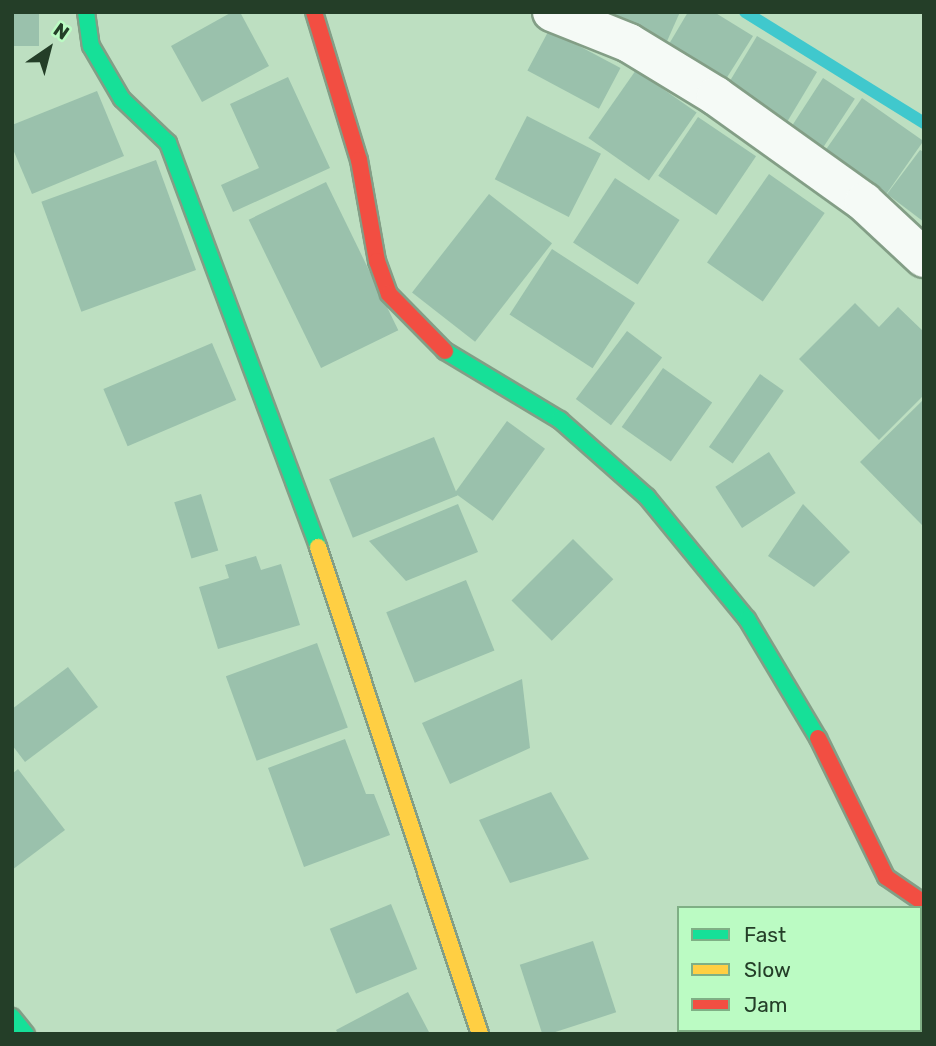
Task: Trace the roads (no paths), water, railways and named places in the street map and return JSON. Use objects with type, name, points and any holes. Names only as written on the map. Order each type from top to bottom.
[{"type":"street","points":[[86,12],[91,46],[122,99],[169,143],[348,627],[480,1034]]},
{"type":"street","points":[[314,12],[359,160],[377,261],[389,294],[442,349],[560,420],[647,497],[747,619],[822,744],[886,877],[924,903]]},
{"type":"street","points":[[552,12],[629,43],[716,96],[864,202],[924,258]]},
{"type":"street","points":[[12,1017],[26,1034]]},
{"type":"waterway","points":[[745,12],[924,123]]}]
